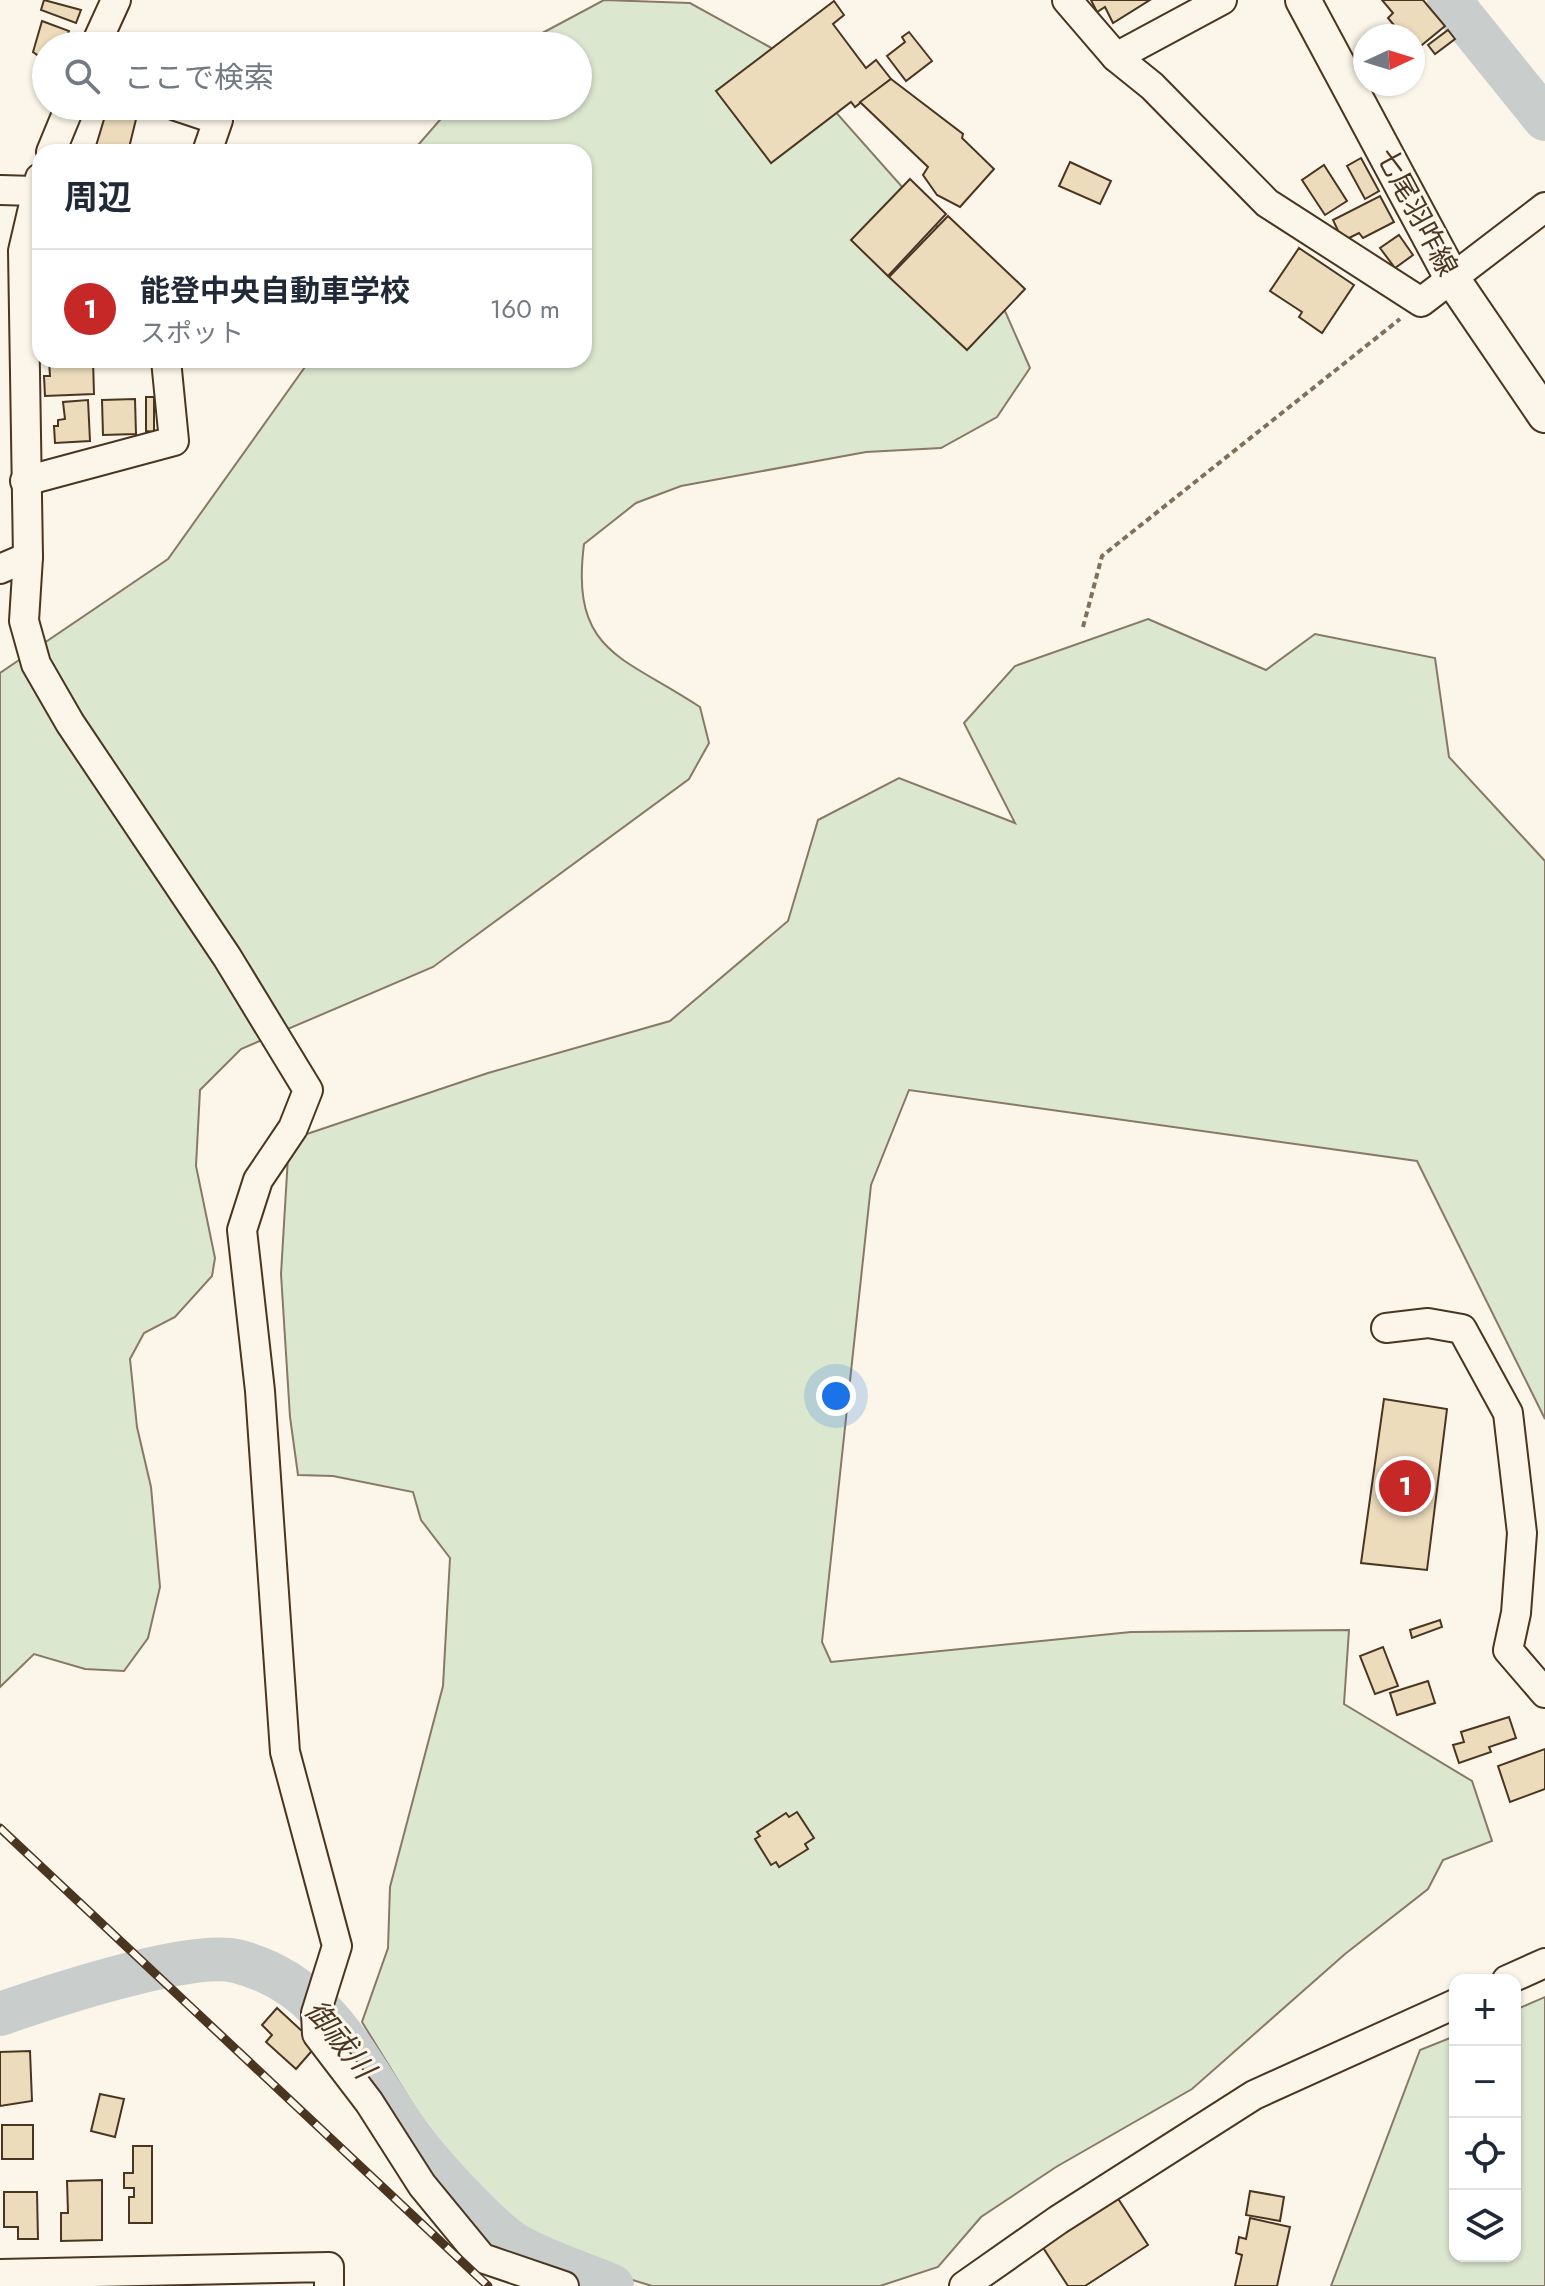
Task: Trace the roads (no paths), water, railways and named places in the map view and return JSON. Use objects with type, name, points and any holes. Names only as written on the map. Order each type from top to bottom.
[{"type":"main road","name":"七尾羽咋線","points":[[1303,0],[1453,280],[1545,415]]},
{"type":"street","points":[[101,32],[116,0]]},
{"type":"street","points":[[1067,0],[1116,57],[1152,86],[1267,203],[1421,302],[1545,207]]},
{"type":"street","points":[[1116,57],[1222,0]]},
{"type":"street","points":[[54,144],[64,120]]},
{"type":"street","points":[[210,144],[218,120]]},
{"type":"street","points":[[0,190],[32,186]]},
{"type":"street","points":[[32,209],[23,251],[28,557],[24,621],[36,664],[70,723],[227,957],[308,1090],[293,1128],[258,1180],[242,1230],[260,1391],[285,1752],[337,1946],[319,2003],[317,2034],[369,2102],[422,2185],[482,2258],[564,2286]]},
{"type":"street","points":[[25,481],[174,441],[167,368]]},
{"type":"street","points":[[0,569],[28,557]]},
{"type":"street","points":[[1386,1328],[1428,1323],[1462,1329],[1508,1413],[1522,1533],[1516,1613],[1508,1650],[1545,1693]]},
{"type":"street","points":[[1520,1974],[1545,1963]]},
{"type":"street","points":[[964,2286],[1058,2220],[1254,2095],[1449,2007]]},
{"type":"street","points":[[0,2274],[329,2267],[329,2286]]},
{"type":"waterway","points":[[1449,0],[1545,119]]},
{"type":"waterway","name":"御祓川","points":[[0,2014],[119,1977],[187,1962],[215,1959],[236,1961],[270,1973],[298,1990],[322,2012],[343,2036],[418,2147],[497,2231],[528,2252],[612,2286]]},
{"type":"railway","points":[[0,1828],[488,2286]]},
{"type":"place","name":"能登中央自動車学校","points":[[1405,1486]]}]
